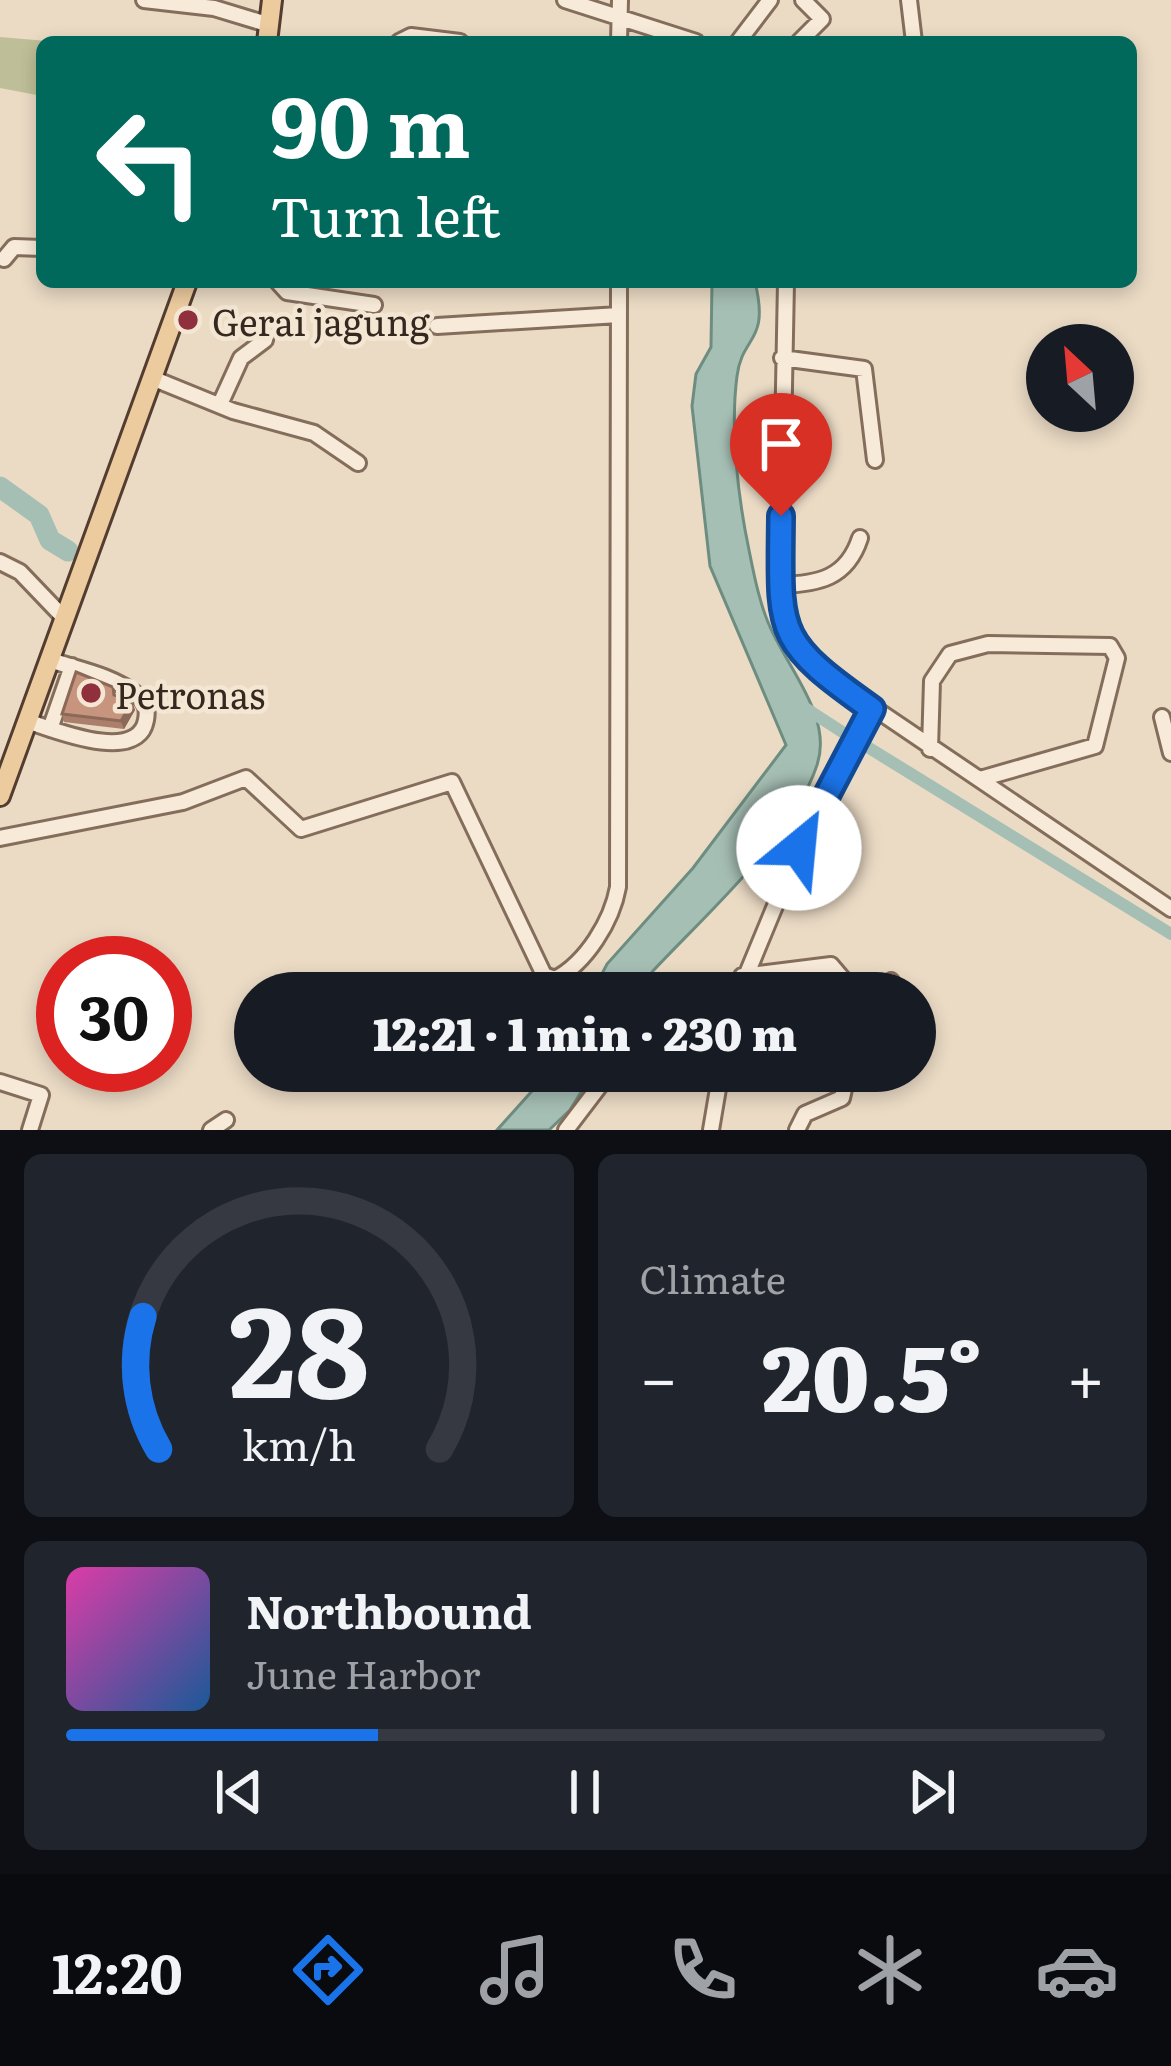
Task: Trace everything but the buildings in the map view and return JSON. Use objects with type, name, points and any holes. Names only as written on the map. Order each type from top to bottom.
[{"type":"main road","points":[[269,33],[272,0]]},
{"type":"main road","points":[[0,796],[185,288]]},
{"type":"street","points":[[144,0],[214,8],[269,33]]},
{"type":"street","points":[[565,0],[677,36]]},
{"type":"street","points":[[619,36],[620,0]]},
{"type":"street","points":[[743,36],[770,0]]},
{"type":"street","points":[[803,0],[822,19],[805,36]]},
{"type":"street","points":[[909,0],[913,36]]},
{"type":"street","points":[[4,259],[14,247],[36,248]]},
{"type":"street","points":[[283,288],[374,305]]},
{"type":"street","points":[[0,838],[183,802],[246,778],[258,784],[301,829],[452,782],[544,975],[555,980],[565,974],[603,930],[618,887],[619,288]]},
{"type":"street","points":[[786,288],[780,586],[788,632],[806,662],[1171,910]]},
{"type":"street","points":[[437,326],[619,315]]},
{"type":"street","points":[[221,402],[241,358],[266,340]]},
{"type":"street","points":[[782,358],[864,369],[875,460]]},
{"type":"street","points":[[152,378],[221,402],[233,411],[314,433],[358,463]]},
{"type":"street","points":[[780,586],[826,580],[850,563],[860,538]]},
{"type":"street","points":[[0,562],[20,572],[64,619]]},
{"type":"street","points":[[929,749],[932,681],[950,654],[988,644],[1110,646],[1117,658],[1095,746],[980,779]]},
{"type":"street","points":[[27,721],[84,741],[135,736],[145,728],[147,709],[141,698],[50,660]]},
{"type":"street","points":[[50,729],[73,667]]},
{"type":"street","points":[[744,972],[799,848],[872,709]]},
{"type":"street","points":[[1162,717],[1171,753]]},
{"type":"street","points":[[774,972],[831,965],[837,972]]},
{"type":"street","points":[[0,1082],[41,1095],[30,1130]]},
{"type":"street","points":[[566,1130],[594,1092]]},
{"type":"street","points":[[711,1130],[717,1092]]},
{"type":"street","points":[[796,1130],[799,1119],[842,1098],[843,1092]]},
{"type":"street","points":[[211,1130],[226,1120]]},
{"type":"green space","points":[[0,37],[36,40],[36,95],[0,88]]},
{"type":"shaded area","points":[[712,288],[756,288],[757,328],[740,363],[735,397],[742,508],[764,610],[814,712],[820,747],[805,793],[768,848],[652,972],[603,972],[693,868],[786,745],[710,566],[692,406],[696,374],[711,347]]},
{"type":"shaded area","points":[[531,1092],[581,1092],[549,1130],[497,1130]]},
{"type":"waterway","points":[[0,487],[39,515],[50,540],[68,551]]},
{"type":"waterway","points":[[799,704],[850,737]]},
{"type":"waterway","points":[[861,743],[1171,934]]},
{"type":"place","name":"Gerai jagung","points":[[188,320]]},
{"type":"place","name":"Petronas","points":[[91,693]]},
{"type":"route","points":[[781,516],[780,595],[788,632],[806,662],[872,709],[799,848]]}]
